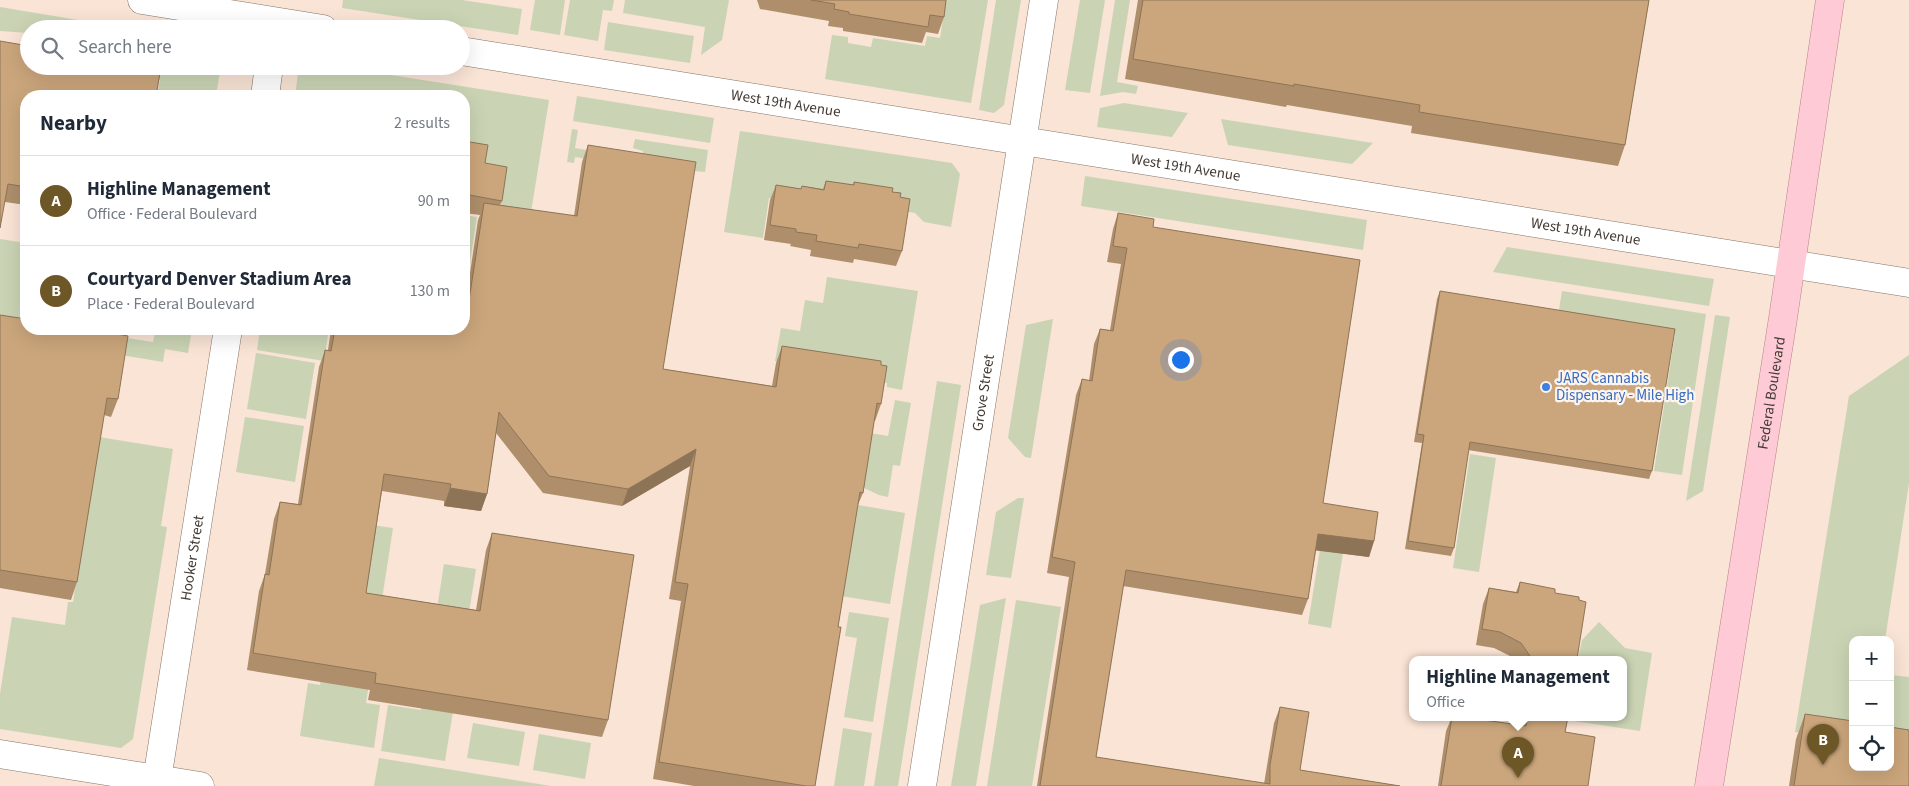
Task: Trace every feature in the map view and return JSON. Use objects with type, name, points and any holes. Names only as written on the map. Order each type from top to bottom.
[{"type":"main road","name":"Federal Boulevard","points":[[1709,786],[1791,264],[1830,0]]},
{"type":"street","points":[[142,0],[277,17]]},
{"type":"street","name":"Grove Street","points":[[922,786],[1044,0]]},
{"type":"street","name":"West 19th Avenue","points":[[470,52],[1909,283]]},
{"type":"street","points":[[266,90],[268,75]]},
{"type":"street","name":"Hooker Street","points":[[157,783],[227,335]]},
{"type":"street","points":[[0,754],[157,783],[200,786]]},
{"type":"green space","points":[[343,0],[462,0],[522,9],[518,35],[470,28],[470,20],[420,20],[342,8]]},
{"type":"green space","points":[[535,0],[565,0],[560,35],[530,30]]},
{"type":"green space","points":[[570,0],[614,0],[612,11],[603,10],[598,41],[564,35]]},
{"type":"green space","points":[[625,0],[729,0],[722,40],[701,55],[705,27],[623,13]]},
{"type":"green space","points":[[946,0],[988,0],[971,103],[825,79],[832,35],[848,37],[848,43],[871,47],[873,38],[925,46],[927,36],[940,38]]},
{"type":"green space","points":[[996,0],[1021,0],[1004,105],[994,113],[979,110]]},
{"type":"green space","points":[[1080,0],[1105,0],[1090,93],[1065,90]]},
{"type":"green space","points":[[1115,0],[1130,0],[1117,82],[1138,86],[1136,94],[1123,92],[1100,96]]},
{"type":"green space","points":[[0,7],[78,20],[20,20],[20,32],[0,31]]},
{"type":"green space","points":[[608,22],[694,36],[690,63],[604,50]]},
{"type":"green space","points":[[156,75],[219,75],[217,90],[158,90],[160,80],[155,79]]},
{"type":"green space","points":[[298,75],[391,75],[549,100],[529,225],[498,220],[504,182],[470,160],[470,90],[296,90]]},
{"type":"green space","points":[[577,96],[714,118],[710,143],[573,121]]},
{"type":"green space","points":[[1124,103],[1188,113],[1172,137],[1097,127],[1100,108]]},
{"type":"green space","points":[[1221,119],[1373,143],[1352,164],[1228,145]]},
{"type":"green space","points":[[572,129],[578,130],[575,148],[632,158],[619,164],[575,157],[574,163],[567,162]]},
{"type":"green space","points":[[740,131],[952,163],[960,174],[951,227],[924,222],[915,213],[897,210],[795,203],[769,198],[763,238],[724,232]]},
{"type":"green space","points":[[635,139],[708,150],[705,172],[641,166],[643,151],[633,148]]},
{"type":"green space","points":[[1085,176],[1367,220],[1363,250],[1081,206]]},
{"type":"green space","points":[[470,216],[477,217],[470,262]]},
{"type":"green space","points":[[0,239],[20,242],[20,323],[0,320]]},
{"type":"green space","points":[[1507,247],[1714,279],[1709,306],[1493,272]]},
{"type":"green space","points":[[827,277],[918,291],[902,390],[887,387],[887,383],[876,381],[876,378],[775,361],[781,328],[800,331],[805,300],[823,303]]},
{"type":"green space","points":[[1562,291],[1706,314],[1682,475],[1654,471],[1675,334],[1558,316]]},
{"type":"green space","points":[[1715,315],[1730,317],[1703,491],[1686,501]]},
{"type":"green space","points":[[1053,319],[1031,458],[1025,457],[1008,438],[1026,325]]},
{"type":"green space","points":[[81,335],[108,335],[153,342],[155,335],[191,335],[188,353],[165,349],[163,362],[121,355]]},
{"type":"green space","points":[[259,335],[328,335],[324,361],[257,350]]},
{"type":"green space","points":[[256,353],[315,363],[306,419],[247,409]]},
{"type":"green space","points":[[1909,355],[1909,483],[1886,636],[1849,636],[1849,740],[1795,732],[1849,396]]},
{"type":"green space","points":[[937,381],[961,385],[898,786],[874,786]]},
{"type":"green space","points":[[895,400],[911,403],[900,466],[893,465],[888,497],[862,487],[792,420],[888,436]]},
{"type":"green space","points":[[245,417],[304,426],[295,482],[236,472]]},
{"type":"green space","points":[[99,437],[173,449],[161,526],[167,527],[133,739],[121,748],[0,729],[0,694],[12,617],[65,625],[68,602],[73,602],[82,541],[0,495]]},
{"type":"green space","points":[[1470,454],[1496,458],[1479,572],[1453,568]]},
{"type":"green space","points":[[1018,498],[1024,498],[1011,578],[986,575],[996,512]]},
{"type":"green space","points":[[858,505],[905,513],[890,604],[841,596],[840,508],[857,511]]},
{"type":"green space","points":[[345,521],[393,528],[366,703],[380,705],[374,748],[300,736],[308,683],[320,685]]},
{"type":"green space","points":[[1320,549],[1343,553],[1331,628],[1308,624]]},
{"type":"green space","points":[[444,564],[476,569],[445,761],[381,751],[388,705],[421,710]]},
{"type":"green space","points":[[1006,598],[976,786],[951,786],[980,605]]},
{"type":"green space","points":[[1016,600],[1061,607],[1032,786],[987,786]]},
{"type":"green space","points":[[849,612],[889,618],[873,722],[844,717],[857,638],[845,636]]},
{"type":"green space","points":[[1599,622],[1625,648],[1652,653],[1640,731],[1574,721],[1627,721],[1627,656],[1579,656],[1582,640]]},
{"type":"green space","points":[[1894,675],[1909,677],[1909,750],[1894,748]]},
{"type":"green space","points":[[473,723],[525,732],[519,766],[467,758]]},
{"type":"green space","points":[[843,728],[872,733],[864,786],[834,786]]},
{"type":"green space","points":[[539,734],[591,743],[585,779],[533,770]]},
{"type":"green space","points":[[379,758],[551,786],[374,786]]},
{"type":"building","points":[[811,0],[946,0],[944,17],[930,15],[928,27],[849,14],[849,12],[834,9],[835,4]]},
{"type":"building","points":[[1143,0],[1649,0],[1625,145],[1419,112],[1420,105],[1133,59]]},
{"type":"building","points":[[0,41],[20,44],[20,75],[160,75],[157,90],[20,90],[20,186],[8,184],[0,228]]},
{"type":"building","points":[[470,142],[488,145],[485,163],[507,167],[502,201],[470,195]]},
{"type":"building","points":[[588,145],[696,162],[663,369],[776,387],[782,346],[881,361],[881,365],[887,366],[881,404],[877,403],[863,493],[860,492],[838,627],[841,627],[815,786],[659,762],[688,584],[675,582],[696,449],[628,489],[549,476],[499,412],[487,494],[450,488],[451,484],[384,474],[366,593],[480,611],[492,533],[634,555],[608,720],[375,683],[376,673],[253,653],[265,574],[269,575],[280,502],[301,505],[325,350],[331,351],[334,335],[470,335],[470,294],[484,203],[577,216]]},
{"type":"building","points":[[826,181],[854,185],[854,182],[893,188],[892,192],[901,193],[900,197],[910,199],[902,251],[859,244],[858,248],[816,241],[817,235],[770,225],[776,185],[801,189],[802,186],[824,190]]},
{"type":"building","points":[[1118,213],[1154,219],[1153,227],[1360,260],[1323,503],[1378,512],[1374,541],[1318,534],[1308,599],[1126,570],[1096,757],[1270,784],[1270,765],[1280,707],[1309,712],[1300,770],[1400,786],[1040,786],[1075,562],[1052,557],[1082,379],[1092,381],[1100,329],[1113,331],[1127,248],[1113,246]]},
{"type":"building","points":[[1440,291],[1675,329],[1652,471],[1470,442],[1454,548],[1408,541],[1424,435],[1417,434]]},
{"type":"building","points":[[0,315],[20,318],[20,335],[128,336],[118,399],[107,398],[77,582],[0,570]]},
{"type":"building","points":[[1520,582],[1555,589],[1555,593],[1579,597],[1579,600],[1586,602],[1577,656],[1530,656],[1521,643],[1500,632],[1482,629],[1489,588],[1518,593]]},
{"type":"building","points":[[1805,714],[1849,720],[1849,771],[1894,771],[1894,728],[1909,730],[1909,786],[1794,786]]},
{"type":"building","points":[[1451,721],[1491,721],[1526,726],[1527,721],[1567,721],[1565,732],[1595,737],[1588,786],[1441,786]]},
{"type":"place","name":"JARS Cannabis Dispensary - Mile High","points":[[1546,387]]},
{"type":"place","name":"Courtyard Denver Stadium Area","points":[[1823,765]]},
{"type":"place","name":"Highline Management","points":[[1518,778]]}]
